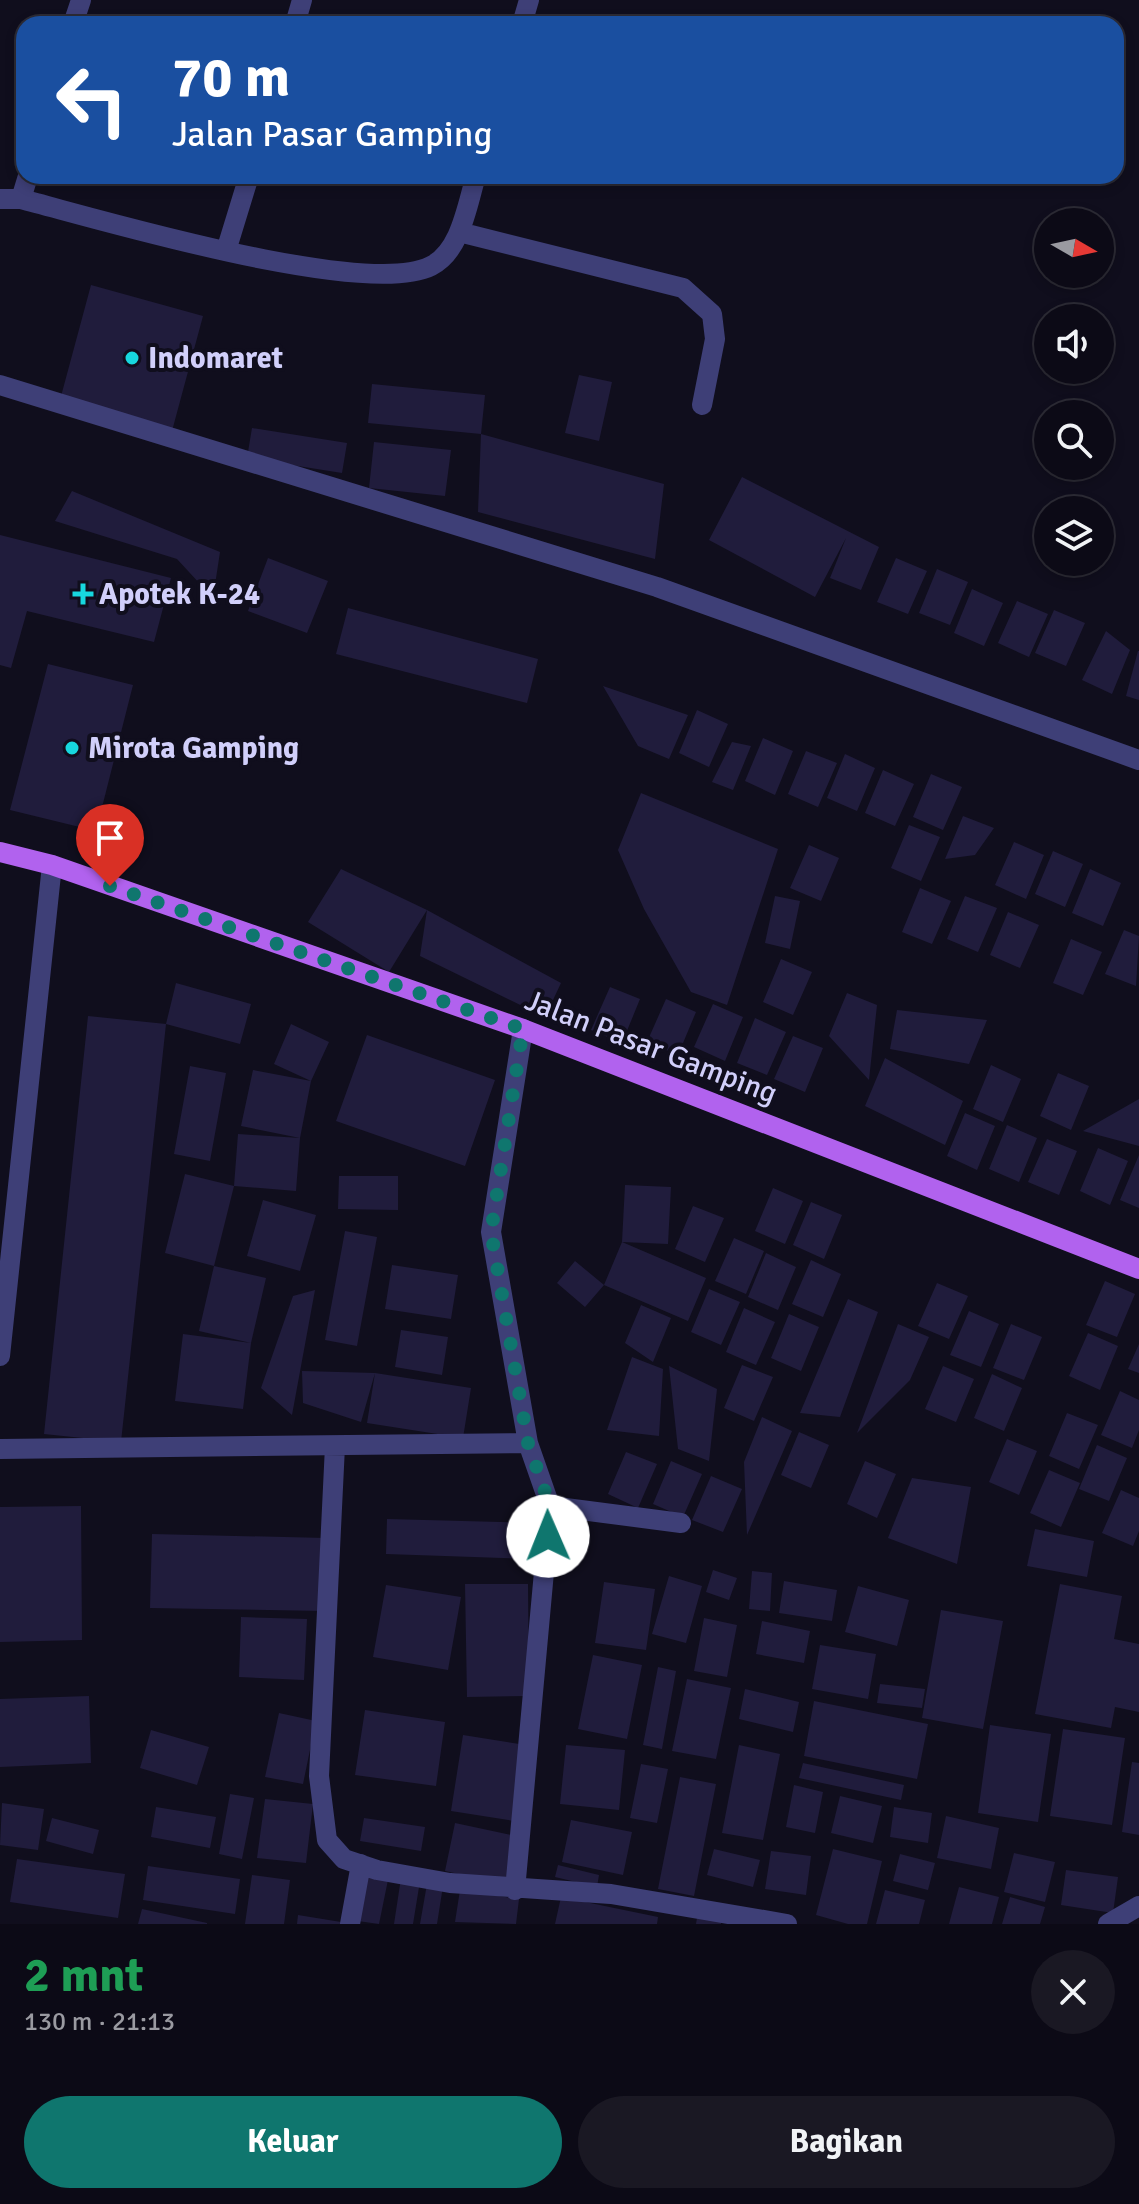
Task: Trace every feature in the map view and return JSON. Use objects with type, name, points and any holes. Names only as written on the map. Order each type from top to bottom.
[{"type":"main road","name":"Jalan Pasar Gamping","points":[[0,852],[52,865],[523,1029],[1139,1269]]},
{"type":"street","points":[[226,251],[247,184]]},
{"type":"street","points":[[10,199],[226,251],[358,273],[397,276],[432,266],[448,250],[459,232],[474,184]]},
{"type":"street","points":[[459,232],[683,288],[712,314],[715,339],[702,405]]},
{"type":"street","points":[[0,385],[657,587],[1139,760]]},
{"type":"street","points":[[0,1356],[52,865]]},
{"type":"street","points":[[515,1890],[550,1506],[528,1443],[491,1232],[523,1029]]},
{"type":"street","points":[[0,1449],[528,1443]]},
{"type":"street","points":[[335,1446],[319,1776],[321,1814],[327,1840],[344,1859],[450,1883],[515,1890],[611,1894],[787,1924]]},
{"type":"street","points":[[550,1506],[681,1523]]},
{"type":"street","points":[[350,1924],[361,1864]]},
{"type":"street","points":[[1108,1924],[1139,1906]]},
{"type":"building","name":"Indomaret","points":[[91,285],[203,316],[172,431],[60,400]]},
{"type":"building","points":[[579,375],[612,382],[599,441],[565,433]]},
{"type":"building","points":[[372,384],[485,395],[481,434],[368,423]]},
{"type":"building","points":[[252,428],[347,443],[342,473],[247,458]]},
{"type":"building","points":[[481,434],[664,484],[655,559],[478,512]]},
{"type":"building","points":[[374,442],[451,450],[445,496],[369,488]]},
{"type":"building","points":[[742,477],[879,547],[861,590],[830,578],[846,538],[815,597],[709,540]]},
{"type":"building","points":[[72,491],[220,552],[213,598],[177,559],[55,521]]},
{"type":"building","name":"Apotek K-24","points":[[0,535],[171,578],[154,642],[27,611],[11,668],[0,665]]},
{"type":"building","points":[[268,558],[328,581],[307,633],[248,611]]},
{"type":"building","points":[[896,558],[927,571],[908,614],[877,602]]},
{"type":"building","points":[[937,569],[968,582],[950,625],[919,613]]},
{"type":"building","points":[[972,589],[1003,603],[984,646],[954,633]]},
{"type":"building","points":[[1017,601],[1048,614],[1029,657],[998,643]]},
{"type":"building","points":[[348,608],[538,659],[527,703],[336,654]]},
{"type":"building","points":[[1054,610],[1085,623],[1066,666],[1035,653]]},
{"type":"building","points":[[1106,631],[1130,650],[1112,694],[1082,680]]},
{"type":"building","points":[[1139,651],[1139,700],[1126,696]]},
{"type":"building","name":"Mirota Gamping","points":[[48,664],[133,685],[96,831],[10,810]]},
{"type":"building","points":[[603,686],[688,715],[669,759],[638,746]]},
{"type":"building","points":[[697,710],[728,724],[709,767],[679,753]]},
{"type":"building","points":[[763,738],[793,751],[775,795],[745,781]]},
{"type":"building","points":[[732,742],[751,746],[733,790],[712,782]]},
{"type":"building","points":[[806,751],[837,763],[818,807],[788,794]]},
{"type":"building","points":[[845,754],[875,768],[857,811],[827,798]]},
{"type":"building","points":[[883,770],[914,784],[895,826],[865,813]]},
{"type":"building","points":[[931,774],[962,787],[943,830],[913,817]]},
{"type":"building","points":[[641,793],[778,849],[727,1005],[691,992],[644,909],[618,850]]},
{"type":"building","points":[[963,816],[994,828],[975,855],[945,859]]},
{"type":"building","points":[[909,825],[940,837],[921,881],[891,868]]},
{"type":"building","points":[[1014,842],[1044,855],[1026,899],[995,885]]},
{"type":"building","points":[[809,845],[839,858],[821,901],[790,888]]},
{"type":"building","points":[[1053,851],[1083,864],[1065,907],[1035,894]]},
{"type":"building","points":[[341,869],[427,910],[389,972],[308,922]]},
{"type":"building","points":[[1090,869],[1121,883],[1103,926],[1072,913]]},
{"type":"building","points":[[920,888],[951,901],[932,944],[902,932]]},
{"type":"building","points":[[775,896],[800,901],[790,949],[765,943]]},
{"type":"building","points":[[965,896],[997,908],[978,952],[947,939]]},
{"type":"building","points":[[427,910],[561,983],[545,1017],[420,956]]},
{"type":"building","points":[[1008,912],[1039,925],[1020,968],[990,955]]},
{"type":"building","points":[[1124,930],[1139,936],[1136,986],[1105,974]]},
{"type":"building","points":[[1071,939],[1102,952],[1083,995],[1053,983]]},
{"type":"building","points":[[781,959],[812,972],[793,1015],[763,1002]]},
{"type":"building","points":[[176,983],[251,1004],[240,1044],[166,1024]]},
{"type":"building","points":[[610,987],[640,999],[622,1043],[591,1030]]},
{"type":"building","points":[[847,993],[877,1005],[869,1080],[829,1036]]},
{"type":"building","points":[[666,999],[696,1012],[678,1055],[647,1042]]},
{"type":"building","points":[[713,1004],[743,1017],[725,1061],[694,1047]]},
{"type":"building","points":[[897,1010],[987,1020],[969,1064],[890,1049]]},
{"type":"building","points":[[88,1016],[166,1024],[121,1442],[44,1434]]},
{"type":"building","points":[[755,1018],[786,1032],[767,1075],[737,1063]]},
{"type":"building","points":[[291,1024],[329,1042],[311,1081],[274,1064]]},
{"type":"building","points":[[367,1035],[495,1080],[465,1166],[336,1121]]},
{"type":"building","points":[[793,1036],[823,1048],[805,1092],[774,1079]]},
{"type":"building","points":[[885,1058],[963,1101],[945,1145],[865,1106]]},
{"type":"building","points":[[991,1065],[1021,1079],[1003,1122],[973,1109]]},
{"type":"building","points":[[190,1066],[226,1073],[210,1161],[174,1154]]},
{"type":"building","points":[[253,1070],[311,1081],[300,1138],[241,1126]]},
{"type":"building","points":[[1058,1073],[1089,1086],[1071,1130],[1040,1116]]},
{"type":"building","points":[[1139,1099],[1139,1146],[1083,1131]]},
{"type":"building","points":[[965,1113],[995,1126],[977,1170],[947,1156]]},
{"type":"building","points":[[1007,1125],[1037,1138],[1019,1182],[989,1169]]},
{"type":"building","points":[[238,1134],[300,1138],[296,1191],[234,1186]]},
{"type":"building","points":[[1047,1139],[1077,1151],[1059,1195],[1028,1182]]},
{"type":"building","points":[[1098,1148],[1128,1161],[1110,1205],[1080,1191]]},
{"type":"building","points":[[1139,1155],[1139,1208],[1120,1200]]},
{"type":"building","points":[[185,1174],[234,1186],[214,1266],[165,1253]]},
{"type":"building","points":[[339,1176],[398,1176],[398,1210],[338,1209]]},
{"type":"building","points":[[625,1185],[671,1187],[668,1244],[622,1242]]},
{"type":"building","points":[[773,1188],[803,1201],[785,1244],[755,1231]]},
{"type":"building","points":[[263,1200],[316,1215],[300,1271],[247,1256]]},
{"type":"building","points":[[811,1202],[842,1215],[824,1259],[793,1245]]},
{"type":"building","points":[[693,1206],[724,1218],[705,1262],[675,1249]]},
{"type":"building","points":[[345,1231],[377,1237],[357,1346],[325,1340]]},
{"type":"building","points":[[734,1238],[764,1251],[746,1294],[715,1281]]},
{"type":"building","points":[[622,1242],[706,1278],[688,1321],[604,1285]]},
{"type":"building","points":[[766,1253],[796,1267],[778,1310],[748,1297]]},
{"type":"building","points":[[811,1260],[841,1274],[823,1317],[792,1304]]},
{"type":"building","points":[[575,1261],[604,1285],[585,1307],[557,1283]]},
{"type":"building","points":[[392,1265],[458,1275],[451,1319],[385,1309]]},
{"type":"building","points":[[214,1266],[266,1278],[251,1343],[199,1331]]},
{"type":"building","points":[[1105,1281],[1135,1294],[1117,1337],[1086,1325]]},
{"type":"building","points":[[937,1283],[968,1296],[949,1339],[918,1326]]},
{"type":"building","points":[[709,1289],[740,1302],[721,1345],[691,1332]]},
{"type":"building","points":[[315,1290],[292,1415],[261,1388],[293,1296]]},
{"type":"building","points":[[848,1299],[878,1312],[840,1417],[800,1413]]},
{"type":"building","points":[[641,1305],[671,1318],[653,1362],[625,1343]]},
{"type":"building","points":[[744,1308],[775,1322],[756,1365],[726,1352]]},
{"type":"building","points":[[969,1311],[999,1324],[981,1367],[950,1355]]},
{"type":"building","points":[[789,1314],[819,1327],[801,1371],[771,1358]]},
{"type":"building","points":[[898,1324],[929,1337],[910,1380],[857,1433]]},
{"type":"building","points":[[1011,1324],[1042,1337],[1024,1380],[993,1368]]},
{"type":"building","points":[[401,1330],[448,1337],[442,1375],[395,1367]]},
{"type":"building","points":[[1088,1333],[1118,1346],[1100,1390],[1069,1376]]},
{"type":"building","points":[[183,1334],[251,1343],[243,1409],[175,1401]]},
{"type":"building","points":[[1139,1344],[1139,1373],[1128,1369]]},
{"type":"building","points":[[632,1357],[663,1369],[659,1436],[607,1430]]},
{"type":"building","points":[[742,1365],[773,1377],[754,1421],[724,1408]]},
{"type":"building","points":[[669,1366],[717,1389],[709,1461],[678,1449]]},
{"type":"building","points":[[943,1366],[974,1379],[956,1422],[925,1409]]},
{"type":"building","points":[[302,1371],[375,1373],[361,1422],[303,1403]]},
{"type":"building","points":[[375,1373],[471,1388],[463,1438],[367,1423]]},
{"type":"building","points":[[992,1374],[1022,1388],[1004,1431],[974,1418]]},
{"type":"building","points":[[1120,1391],[1139,1400],[1139,1430],[1132,1448],[1101,1435]]},
{"type":"building","points":[[1067,1413],[1098,1425],[1079,1469],[1049,1456]]},
{"type":"building","points":[[762,1417],[792,1431],[747,1535],[744,1462]]},
{"type":"building","points":[[799,1432],[829,1445],[811,1488],[781,1475]]},
{"type":"building","points":[[1007,1439],[1037,1451],[1019,1495],[989,1482]]},
{"type":"building","points":[[1097,1445],[1127,1458],[1109,1501],[1079,1489]]},
{"type":"building","points":[[626,1452],[657,1464],[638,1508],[608,1494]]},
{"type":"building","points":[[671,1461],[702,1474],[683,1517],[653,1504]]},
{"type":"building","points":[[865,1461],[896,1474],[877,1518],[847,1504]]},
{"type":"building","points":[[1049,1470],[1080,1483],[1061,1527],[1030,1513]]},
{"type":"building","points":[[711,1476],[742,1489],[723,1532],[692,1520]]},
{"type":"building","points":[[912,1478],[971,1487],[957,1564],[888,1538]]},
{"type":"building","points":[[1121,1490],[1139,1498],[1139,1531],[1133,1546],[1102,1533]]},
{"type":"building","points":[[81,1506],[82,1640],[0,1642],[0,1507]]},
{"type":"building","points":[[387,1519],[533,1523],[531,1559],[386,1554]]},
{"type":"building","points":[[1035,1529],[1094,1541],[1087,1577],[1027,1566]]},
{"type":"building","points":[[152,1534],[326,1538],[324,1611],[150,1608]]},
{"type":"building","points":[[713,1570],[737,1578],[729,1600],[706,1592]]},
{"type":"building","points":[[752,1571],[772,1573],[770,1611],[749,1609]]},
{"type":"building","points":[[669,1576],[702,1586],[686,1643],[652,1634]]},
{"type":"building","points":[[784,1581],[837,1590],[832,1621],[779,1613]]},
{"type":"building","points":[[604,1582],[655,1589],[646,1650],[595,1643]]},
{"type":"building","points":[[465,1584],[528,1584],[529,1696],[467,1697]]},
{"type":"building","points":[[1060,1584],[1122,1596],[1114,1639],[1139,1644],[1139,1712],[1115,1707],[1111,1728],[1035,1714]]},
{"type":"building","points":[[386,1585],[461,1597],[448,1670],[373,1657]]},
{"type":"building","points":[[858,1586],[909,1600],[897,1646],[845,1632]]},
{"type":"building","points":[[941,1610],[1003,1621],[983,1729],[922,1718]]},
{"type":"building","points":[[241,1617],[307,1619],[304,1680],[239,1677]]},
{"type":"building","points":[[704,1618],[737,1625],[727,1677],[694,1671]]},
{"type":"building","points":[[762,1621],[810,1631],[804,1663],[756,1654]]},
{"type":"building","points":[[820,1645],[876,1654],[868,1699],[812,1689]]},
{"type":"building","points":[[593,1655],[642,1665],[627,1739],[578,1729]]},
{"type":"building","points":[[658,1667],[676,1671],[662,1749],[643,1745]]},
{"type":"building","points":[[687,1679],[731,1688],[716,1759],[672,1751]]},
{"type":"building","points":[[880,1684],[925,1689],[922,1708],[877,1703]]},
{"type":"building","points":[[745,1689],[799,1702],[793,1732],[739,1719]]},
{"type":"building","points":[[89,1696],[91,1763],[0,1767],[0,1699]]},
{"type":"building","points":[[814,1701],[928,1724],[917,1779],[804,1756]]},
{"type":"building","points":[[365,1710],[445,1722],[436,1786],[355,1775]]},
{"type":"building","points":[[279,1713],[316,1721],[303,1784],[265,1777]]},
{"type":"building","points":[[990,1725],[1051,1734],[1038,1822],[978,1813]]},
{"type":"building","points":[[1063,1729],[1125,1738],[1112,1825],[1050,1816]]},
{"type":"building","points":[[151,1730],[209,1747],[197,1785],[140,1768]]},
{"type":"building","points":[[463,1735],[526,1745],[514,1821],[451,1811]]},
{"type":"building","points":[[566,1745],[625,1750],[619,1810],[560,1804]]},
{"type":"building","points":[[739,1745],[780,1754],[763,1840],[722,1833]]},
{"type":"building","points":[[1132,1762],[1139,1763],[1139,1835],[1122,1832]]},
{"type":"building","points":[[803,1763],[904,1785],[901,1800],[799,1778]]},
{"type":"building","points":[[641,1764],[668,1769],[657,1823],[630,1818]]},
{"type":"building","points":[[680,1777],[716,1784],[694,1896],[658,1889]]},
{"type":"building","points":[[794,1785],[823,1792],[815,1833],[786,1827]]},
{"type":"building","points":[[230,1794],[254,1798],[242,1859],[219,1854]]},
{"type":"building","points":[[840,1796],[882,1806],[873,1843],[831,1833]]},
{"type":"building","points":[[265,1799],[313,1804],[306,1863],[257,1858]]},
{"type":"building","points":[[2,1803],[44,1809],[38,1850],[0,1845]]},
{"type":"building","points":[[156,1807],[216,1817],[210,1848],[151,1837]]},
{"type":"building","points":[[894,1807],[932,1813],[928,1843],[890,1837]]},
{"type":"building","points":[[946,1816],[999,1828],[991,1869],[937,1858]]},
{"type":"building","points":[[52,1818],[99,1830],[93,1854],[46,1841]]},
{"type":"building","points":[[364,1818],[425,1827],[421,1851],[360,1841]]},
{"type":"building","points":[[571,1820],[632,1832],[623,1875],[562,1862]]},
{"type":"building","points":[[455,1823],[516,1836],[505,1884],[445,1871]]},
{"type":"building","points":[[714,1849],[760,1860],[753,1887],[707,1875]]},
{"type":"building","points":[[833,1849],[882,1861],[867,1924],[848,1924],[816,1915]]},
{"type":"building","points":[[771,1851],[811,1856],[806,1895],[765,1889]]},
{"type":"building","points":[[1014,1853],[1055,1862],[1045,1902],[1004,1892]]},
{"type":"building","points":[[900,1854],[935,1863],[928,1890],[893,1881]]},
{"type":"building","points":[[17,1859],[125,1874],[118,1918],[10,1902]]},
{"type":"building","points":[[558,1865],[599,1875],[597,1887],[555,1877]]},
{"type":"building","points":[[148,1866],[240,1879],[235,1914],[143,1900]]},
{"type":"building","points":[[1066,1870],[1118,1877],[1113,1913],[1061,1905]]},
{"type":"building","points":[[368,1871],[389,1875],[379,1924],[358,1921]]},
{"type":"building","points":[[252,1875],[290,1880],[284,1924],[245,1924]]},
{"type":"building","points":[[401,1878],[420,1881],[413,1924],[394,1924]]},
{"type":"building","points":[[427,1884],[443,1886],[437,1924],[420,1924]]},
{"type":"building","points":[[959,1887],[999,1897],[992,1924],[949,1924]]},
{"type":"building","points":[[460,1890],[519,1899],[516,1924],[455,1922]]},
{"type":"building","points":[[885,1890],[925,1900],[919,1924],[876,1924]]},
{"type":"building","points":[[561,1897],[658,1917],[657,1924],[555,1924]]},
{"type":"building","points":[[1010,1897],[1045,1907],[1040,1924],[1002,1924]]},
{"type":"building","points":[[142,1909],[207,1923],[207,1924],[138,1924]]},
{"type":"building","points":[[298,1915],[341,1922],[341,1924],[297,1924]]},
{"type":"building","points":[[697,1918],[721,1922],[721,1924],[696,1924]]},
{"type":"place","name":"Indomaret","points":[[132,358]]},
{"type":"place","name":"Apotek K-24","points":[[83,594]]},
{"type":"place","name":"Mirota Gamping","points":[[72,748]]},
{"type":"route","points":[[110,886],[523,1029],[491,1232],[528,1443],[550,1506],[548,1536]]}]
